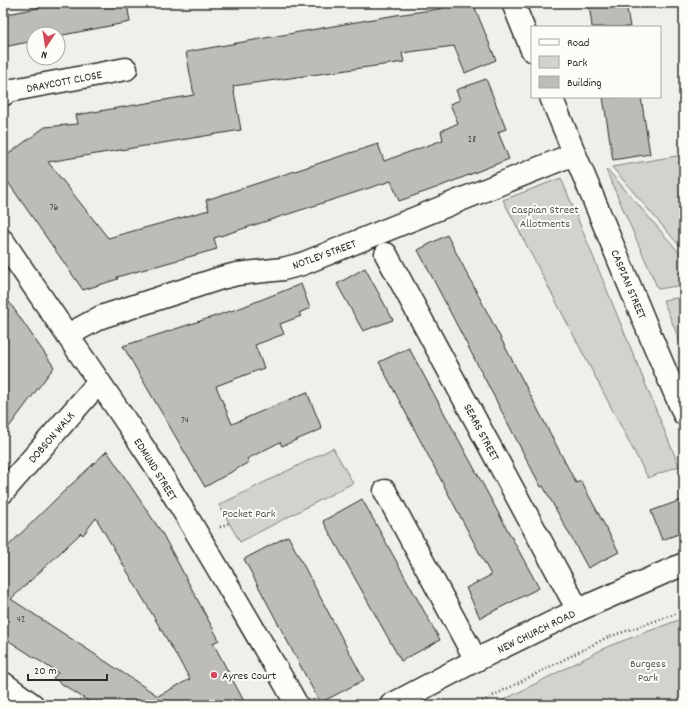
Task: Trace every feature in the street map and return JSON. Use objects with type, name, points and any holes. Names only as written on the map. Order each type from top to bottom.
[{"type":"street","points":[[513,3],[531,48]]},
{"type":"street","name":"DRAYCOTT CLOSE","points":[[3,95],[8,91],[126,69]]},
{"type":"street","name":"CASPIAN STREET","points":[[551,98],[684,414]]},
{"type":"street","name":"NOTLEY STREET","points":[[68,335],[101,316],[221,278],[302,264],[574,154]]},
{"type":"street","name":"EDMUND STREET","points":[[3,241],[148,454],[273,661],[297,705]]},
{"type":"street","name":"SEARS STREET","points":[[386,254],[578,610]]},
{"type":"street","name":"DOBSON WALK","points":[[3,492],[99,382]]},
{"type":"street","points":[[385,491],[476,660]]},
{"type":"street","name":"NEW CHURCH ROAD","points":[[391,705],[476,660],[578,610],[684,564]]},
{"type":"street","points":[[3,683],[34,705]]},
{"type":"path","points":[[475,705],[606,638],[684,611]]},
{"type":"green space","points":[[682,155],[684,156],[684,251],[612,167]]},
{"type":"green space","points":[[606,170],[608,170],[684,258],[684,285],[658,289]]},
{"type":"green space","name":"Caspian Street Allotments","points":[[561,178],[679,466],[648,478],[503,200]]},
{"type":"green space","points":[[684,297],[684,352],[663,300]]},
{"type":"green space","name":"Pocket Park","points":[[333,448],[353,483],[240,542],[219,505]]},
{"type":"green space","name":"Burgess Park","points":[[684,618],[684,705],[494,705],[609,646]]},
{"type":"building","points":[[62,3],[127,3],[130,22],[66,34],[66,26],[26,26],[26,43],[3,47],[3,15]]},
{"type":"building","points":[[453,3],[473,3],[496,60],[465,73],[454,46],[402,53],[404,62],[233,86],[241,130],[48,162],[108,238],[209,210],[206,200],[378,144],[384,161],[443,140],[441,131],[458,123],[450,104],[460,100],[456,90],[486,79],[506,129],[498,132],[509,159],[436,188],[399,201],[391,181],[214,238],[217,249],[117,277],[118,279],[83,290],[3,175],[3,158],[45,127],[78,124],[76,115],[194,95],[186,52],[396,15],[439,9]]},
{"type":"building","points":[[589,3],[626,3],[630,26],[592,26]]},
{"type":"building","points":[[603,98],[641,98],[650,154],[613,160]]},
{"type":"building","points":[[447,235],[576,483],[581,481],[619,552],[588,568],[543,486],[541,487],[418,250]]},
{"type":"building","points":[[365,268],[393,320],[363,331],[337,284]]},
{"type":"building","points":[[301,284],[310,308],[299,313],[301,316],[280,324],[284,334],[255,345],[264,368],[216,386],[232,424],[307,392],[322,429],[282,446],[280,442],[247,459],[249,462],[205,487],[123,346],[240,308]]},
{"type":"building","points":[[3,293],[54,367],[3,435]]},
{"type":"building","points":[[409,348],[539,588],[480,618],[466,588],[491,575],[379,362]]},
{"type":"building","points":[[107,451],[162,533],[219,640],[213,643],[246,705],[94,705],[53,678],[58,673],[3,637],[3,551]],"holes":[[[96,518],[190,679],[158,696],[11,599],[81,533],[83,535]]]},
{"type":"building","points":[[362,499],[440,640],[401,661],[323,521]]},
{"type":"building","points":[[684,499],[684,532],[662,540],[651,511]]},
{"type":"building","points":[[288,536],[364,680],[320,703],[244,559]]},
{"type":"place","name":"Ayres Court","points":[[214,675]]}]
